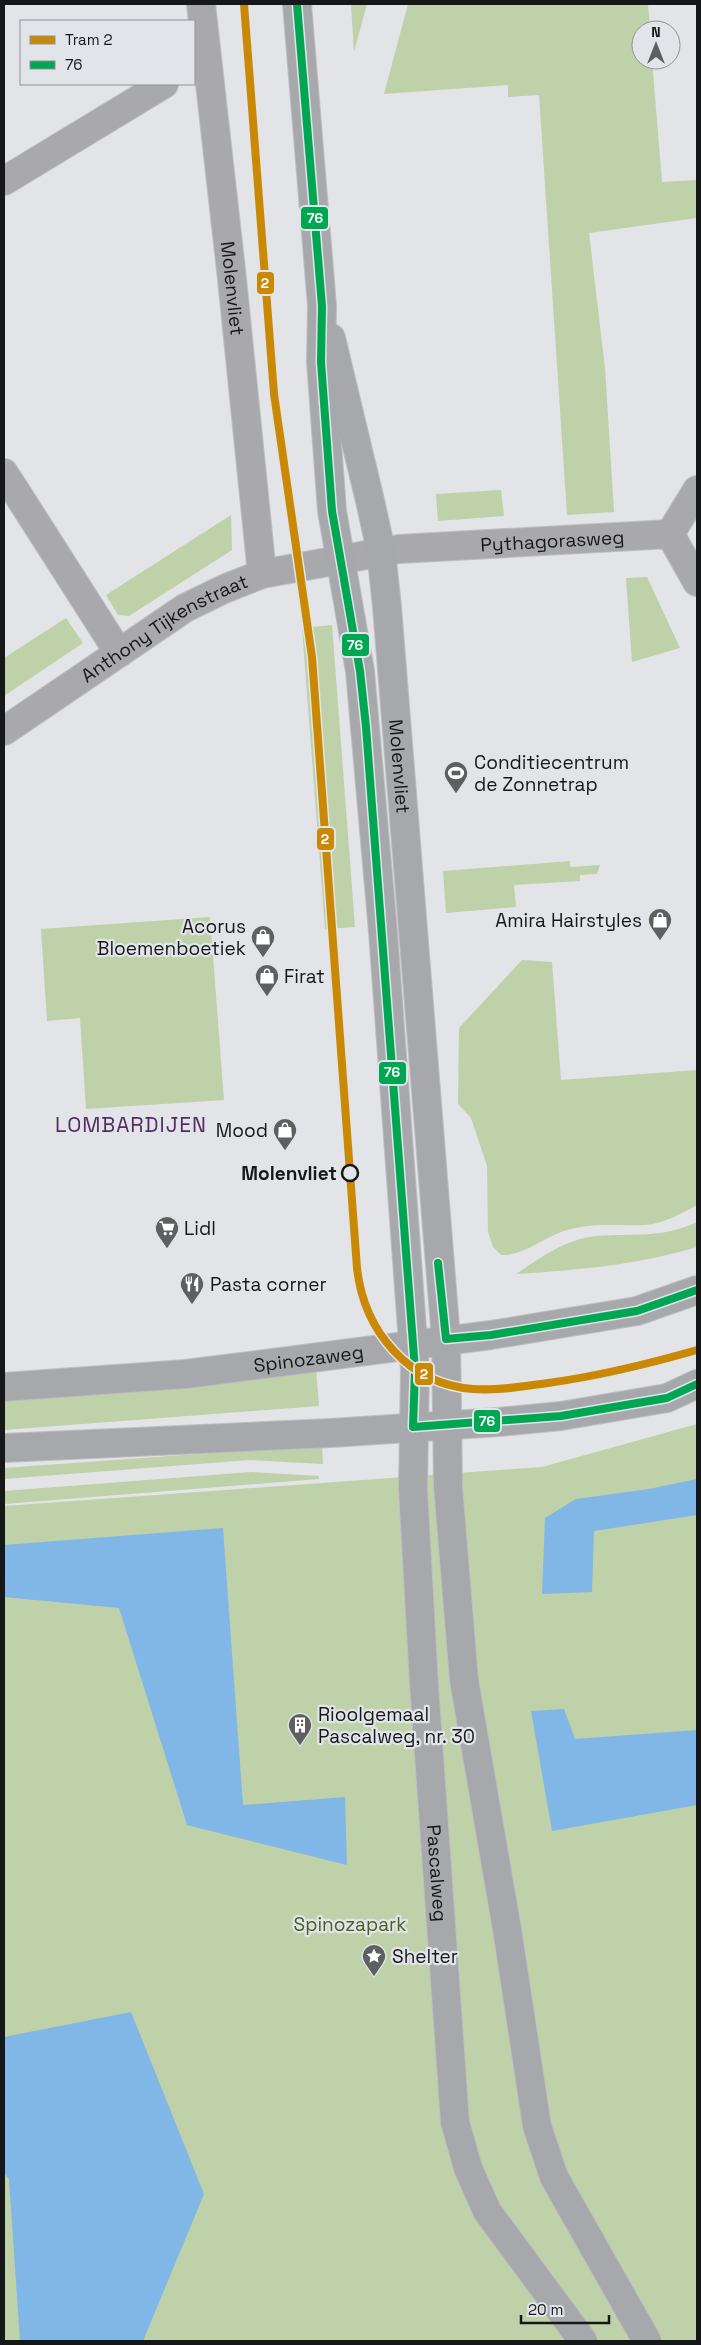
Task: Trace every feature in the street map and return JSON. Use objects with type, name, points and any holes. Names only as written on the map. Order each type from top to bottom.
[{"type":"main road","name":"Molenvliet","points":[[298,4],[322,306],[321,362],[332,511],[360,671],[366,727],[415,1370],[414,1427]]},
{"type":"main road","name":"Molenvliet","points":[[322,306],[338,359],[380,551],[388,607],[446,1340],[447,1426]]},
{"type":"main road","name":"Spinozaweg","points":[[4,1387],[186,1374],[412,1343],[491,1335],[637,1311],[697,1290]]},
{"type":"main road","points":[[4,1448],[447,1426],[561,1416],[667,1398],[697,1384]]},
{"type":"main road","points":[[447,1426],[448,1486],[464,1680],[508,1929],[537,2126],[554,2177],[646,2341]]},
{"type":"main road","name":"Pascalweg","points":[[414,1427],[412,1469],[424,1684],[455,2122],[468,2168],[487,2211],[583,2341]]},
{"type":"street","name":"Molenvliet","points":[[201,4],[200,62],[232,279],[262,574]]},
{"type":"street","points":[[4,181],[162,85]]},
{"type":"street","points":[[4,474],[119,653]]},
{"type":"street","points":[[697,490],[670,534],[697,582]]},
{"type":"street","name":"Pythagorasweg","points":[[380,551],[670,534]]},
{"type":"street","points":[[340,558],[380,551]]},
{"type":"street","name":"Anthony Tijkenstraat","points":[[4,731],[185,608],[224,589],[262,574],[340,558]]},
{"type":"green space","points":[[351,4],[367,4],[354,52]]},
{"type":"green space","points":[[408,4],[648,4],[649,20],[631,20],[631,70],[653,70],[662,182],[697,180],[697,218],[589,233],[605,368],[614,512],[567,515],[539,95],[508,97],[508,85],[384,94]]},
{"type":"green space","points":[[501,490],[504,516],[438,521],[436,494]]},
{"type":"green space","points":[[231,515],[232,550],[129,616],[118,615],[106,595]]},
{"type":"green space","points":[[647,577],[680,648],[632,662],[626,578]]},
{"type":"green space","points":[[66,618],[83,643],[4,696],[4,658]]},
{"type":"green space","points":[[332,625],[355,927],[325,929],[302,628]]},
{"type":"green space","points":[[570,861],[570,867],[600,865],[597,874],[580,875],[580,881],[514,885],[516,907],[446,913],[443,871]]},
{"type":"green space","points":[[210,917],[224,1100],[86,1109],[80,1018],[47,1021],[41,929]]},
{"type":"green space","points":[[522,960],[552,962],[561,1080],[697,1070],[697,1205],[658,1223],[644,1225],[594,1225],[574,1228],[556,1234],[525,1250],[509,1255],[501,1255],[493,1247],[488,1232],[487,1166],[471,1118],[458,1104],[459,1028]]},
{"type":"green space","points":[[697,1222],[697,1247],[630,1262],[516,1274],[554,1250],[574,1241],[596,1236],[659,1233]]},
{"type":"green space","points":[[316,1368],[319,1406],[4,1430],[4,1401],[197,1385]]},
{"type":"green space","name":"Spinozapark","points":[[697,1424],[697,2341],[4,2341],[4,1506],[542,1467]]},
{"type":"green space","points":[[322,1445],[323,1464],[250,1460],[4,1479],[4,1468]]},
{"type":"green space","points":[[251,1472],[319,1476],[319,1479],[4,1504],[4,1491]]},
{"type":"water","points":[[697,1479],[697,1515],[594,1531],[592,1592],[542,1594],[545,1518],[576,1499],[649,1489]]},
{"type":"water","points":[[223,1528],[243,1805],[345,1797],[347,1865],[187,1825],[119,1608],[4,1597],[4,1545]]},
{"type":"water","points":[[564,1709],[575,1739],[697,1730],[697,1805],[552,1831],[531,1711]]},
{"type":"water","points":[[131,2012],[204,2194],[143,2341],[20,2341],[9,2179],[4,2173],[4,2037]]},
{"type":"tram line","name":"2","points":[[244,4],[274,394],[312,657],[357,1268],[361,1291],[369,1313],[380,1333],[393,1350],[428,1377],[450,1385],[473,1389],[492,1389],[548,1383],[623,1369],[697,1350]]},
{"type":"transit line","name":"76","points":[[297,4],[322,306],[321,362],[332,511],[360,671],[366,727],[415,1370],[413,1427],[561,1416],[667,1398],[697,1384]]},
{"type":"transit line","name":"76","points":[[438,1263],[446,1339],[491,1335],[637,1311],[697,1290]]},
{"type":"place","name":"Conditiecentrum de Zonnetrap","points":[[456,794]]},
{"type":"place","name":"Amira Hairstyles","points":[[660,941]]},
{"type":"place","name":"Acorus Bloemenboetiek","points":[[263,958]]},
{"type":"place","name":"Firat","points":[[267,997]]},
{"type":"place","name":"Mood","points":[[285,1151]]},
{"type":"place","name":"Molenvliet","points":[[350,1173]]},
{"type":"place","name":"Lidl","points":[[167,1249]]},
{"type":"place","name":"Pasta corner","points":[[192,1305]]},
{"type":"place","name":"Rioolgemaal Pascalweg, nr. 30","points":[[300,1746]]},
{"type":"place","name":"Shelter","points":[[374,1977]]},
{"type":"district","name":"LOMBARDIJEN","points":[[131,1124]]}]
